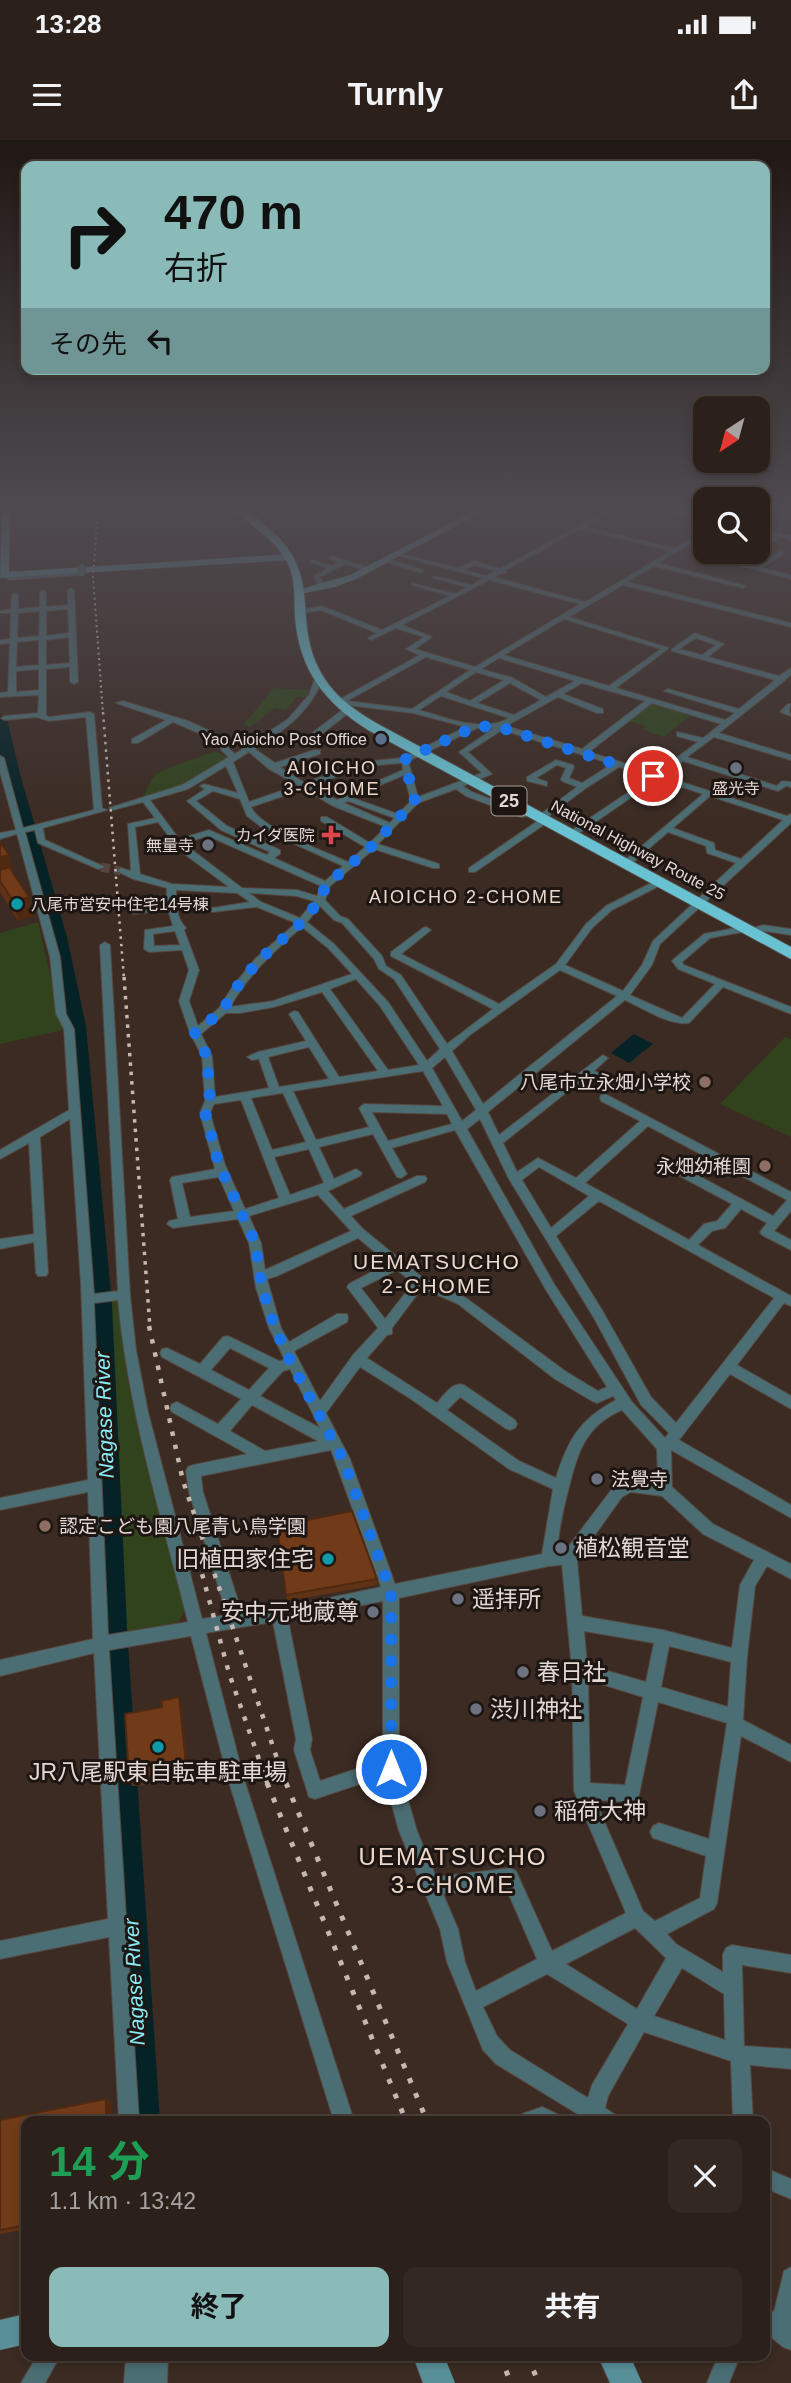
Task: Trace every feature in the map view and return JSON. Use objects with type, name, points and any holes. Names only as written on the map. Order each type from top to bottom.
[{"type":"highway","name":"National Highway Route 25","points":[[301,615],[303,644],[310,667],[318,681],[344,706],[421,752],[791,954]]},
{"type":"main road","points":[[0,2335],[21,2330]]},
{"type":"main road","points":[[431,2361],[439,2383]]},
{"type":"main road","points":[[616,2361],[626,2383]]},
{"type":"street","points":[[12,695],[15,615]]},
{"type":"street","points":[[43,615],[43,717]]},
{"type":"street","points":[[72,615],[74,682]]},
{"type":"street","points":[[338,615],[381,632]]},
{"type":"street","points":[[370,638],[416,615]]},
{"type":"street","points":[[413,711],[476,669],[567,615]]},
{"type":"street","points":[[750,615],[791,625]]},
{"type":"street","points":[[563,617],[666,648],[610,689]]},
{"type":"street","points":[[394,625],[429,637],[409,649],[510,680],[546,700]]},
{"type":"street","points":[[1,642],[73,635]]},
{"type":"street","points":[[704,658],[722,644],[695,635],[674,650],[791,683]]},
{"type":"street","points":[[337,732],[318,732],[344,706],[424,655]]},
{"type":"street","points":[[499,656],[727,723]]},
{"type":"street","points":[[13,669],[74,664]]},
{"type":"street","points":[[572,834],[620,803],[653,776],[714,734],[791,670]]},
{"type":"street","points":[[473,702],[510,680]]},
{"type":"street","points":[[0,836],[146,800],[192,782],[291,721],[312,696],[318,681]]},
{"type":"street","points":[[195,1033],[223,1010],[236,988],[259,960],[302,922],[320,900],[326,885],[350,866],[415,801],[488,774],[463,752],[512,718],[580,681]]},
{"type":"street","points":[[668,691],[740,712]]},
{"type":"street","points":[[1,695],[43,692]]},
{"type":"street","points":[[440,693],[473,702],[512,718]]},
{"type":"street","points":[[558,694],[600,711]]},
{"type":"street","points":[[673,707],[686,696]]},
{"type":"street","points":[[583,786],[565,779],[568,765],[651,700]]},
{"type":"street","points":[[120,703],[219,736],[231,758],[250,814],[291,840],[350,866]]},
{"type":"street","points":[[344,706],[413,711],[476,726],[500,727],[791,819]]},
{"type":"street","points":[[791,706],[784,712],[791,714]]},
{"type":"street","points":[[5,718],[49,719],[90,714],[105,810]]},
{"type":"street","points":[[135,741],[172,719]]},
{"type":"street","points":[[192,782],[245,802],[305,787],[365,764],[404,760],[476,726]]},
{"type":"street","points":[[680,734],[704,741]]},
{"type":"street","points":[[714,734],[791,758]]},
{"type":"street","points":[[249,748],[272,767],[305,787],[336,804],[391,826]]},
{"type":"street","points":[[272,767],[317,752]]},
{"type":"street","points":[[0,758],[28,829],[55,957],[61,1014],[69,1029],[95,1298],[96,1484],[109,1642],[129,2116]]},
{"type":"street","points":[[681,758],[778,789],[785,783],[791,785]]},
{"type":"street","points":[[404,760],[415,801]]},
{"type":"street","points":[[544,784],[530,779],[556,762],[568,765]]},
{"type":"street","points":[[365,764],[387,780]]},
{"type":"street","points":[[472,870],[539,817],[616,765]]},
{"type":"street","points":[[368,787],[407,771]]},
{"type":"street","points":[[458,786],[468,794],[524,815],[539,817]]},
{"type":"street","points":[[212,788],[191,801],[224,828],[276,852]]},
{"type":"street","points":[[626,864],[708,794]]},
{"type":"street","points":[[336,804],[347,798],[398,817]]},
{"type":"street","points":[[146,800],[177,842],[258,904],[302,922],[331,946],[384,1004],[426,1067],[550,1287],[620,1395],[670,1441],[791,1512]]},
{"type":"street","points":[[136,877],[131,826],[159,819]]},
{"type":"street","points":[[324,819],[371,846],[436,866]]},
{"type":"street","points":[[384,1146],[459,1128],[482,1112],[624,996],[637,982],[656,943],[791,819]]},
{"type":"street","points":[[230,842],[262,823]]},
{"type":"street","points":[[177,842],[224,828]]},
{"type":"street","points":[[667,828],[711,845],[710,851],[744,863]]},
{"type":"street","points":[[28,829],[41,841],[101,867]]},
{"type":"street","points":[[209,833],[326,885]]},
{"type":"street","points":[[268,858],[291,840]]},
{"type":"street","points":[[121,871],[171,887],[297,893],[320,900],[337,918],[345,921],[380,961],[382,967],[398,976],[446,1050],[482,1112],[514,1179],[550,1235],[670,1441]]},
{"type":"street","points":[[210,1101],[426,1067],[559,966],[589,926],[609,908],[660,882]]},
{"type":"street","points":[[171,887],[171,907],[181,928],[194,970],[184,1001],[195,1033],[207,1056],[210,1101],[205,1112],[222,1172],[255,1242],[260,1276],[285,1360],[336,1443],[391,1592],[391,1765],[408,1831],[449,1929],[456,1962],[490,2043],[503,2057],[600,2116]]},
{"type":"street","points":[[215,910],[258,904]]},
{"type":"street","points":[[133,911],[171,907]]},
{"type":"street","points":[[181,928],[148,933],[149,950],[187,947]]},
{"type":"street","points":[[791,932],[763,928],[707,936],[677,961],[681,967],[791,1011]]},
{"type":"street","points":[[380,961],[426,930]]},
{"type":"street","points":[[105,946],[124,1295],[141,1412],[236,1779],[342,2116]]},
{"type":"street","points":[[394,954],[500,1009]]},
{"type":"street","points":[[559,966],[679,1021],[685,1021],[722,984]]},
{"type":"street","points":[[223,1010],[258,1005],[359,975]]},
{"type":"street","points":[[324,987],[385,1073]]},
{"type":"street","points":[[294,1014],[336,1081]]},
{"type":"street","points":[[312,1043],[257,1056],[281,1089],[313,1146],[325,1187],[359,1232],[420,1282],[462,1301],[560,1375],[597,1397],[620,1395]]},
{"type":"street","points":[[496,1143],[603,1058]]},
{"type":"street","points":[[587,1072],[611,1082]]},
{"type":"street","points":[[244,1097],[286,1201]]},
{"type":"street","points":[[605,1098],[791,1197]]},
{"type":"street","points":[[401,1174],[364,1108],[449,1110]]},
{"type":"street","points":[[0,1154],[75,1111]]},
{"type":"street","points":[[578,1184],[648,1120]]},
{"type":"street","points":[[268,1155],[374,1130]]},
{"type":"street","points":[[34,1135],[42,1273]]},
{"type":"street","points":[[514,1179],[538,1162],[786,1299],[670,1441],[665,1490]]},
{"type":"street","points":[[222,1172],[176,1180],[179,1223],[242,1214],[325,1187],[356,1173]]},
{"type":"street","points":[[682,1172],[775,1222]]},
{"type":"street","points":[[344,1214],[421,1179]]},
{"type":"street","points":[[550,1235],[598,1195]]},
{"type":"street","points":[[791,1202],[766,1232],[791,1245]]},
{"type":"street","points":[[690,1246],[709,1227],[721,1225],[740,1203]]},
{"type":"street","points":[[260,1276],[273,1273],[359,1232]]},
{"type":"street","points":[[0,1244],[40,1237]]},
{"type":"street","points":[[387,1330],[353,1287],[397,1264]]},
{"type":"street","points":[[319,1413],[341,1377],[387,1330],[420,1282]]},
{"type":"street","points":[[95,1298],[124,1295]]},
{"type":"street","points":[[220,1432],[285,1360],[342,1318]]},
{"type":"street","points":[[201,1372],[228,1341],[285,1360]]},
{"type":"street","points":[[167,1353],[336,1443]]},
{"type":"street","points":[[358,1359],[514,1465],[562,1487]]},
{"type":"street","points":[[728,1367],[791,1403]]},
{"type":"street","points":[[438,1411],[459,1389],[510,1424]]},
{"type":"street","points":[[549,1559],[550,1526],[582,1433],[620,1395]]},
{"type":"street","points":[[177,1408],[264,1457]]},
{"type":"street","points":[[237,1621],[196,1492],[194,1471],[336,1443]]},
{"type":"street","points":[[0,1504],[96,1484]]},
{"type":"street","points":[[733,1989],[678,1956],[637,1917],[582,1791],[580,1670],[569,1558],[617,1493],[630,1486],[665,1490],[708,1529],[791,1572]]},
{"type":"street","points":[[653,1932],[708,1903],[736,1721],[739,1657],[748,1585],[764,1557]]},
{"type":"street","points":[[0,1668],[109,1642],[279,1614],[549,1559],[569,1558]]},
{"type":"street","points":[[279,1614],[304,1739],[302,1750],[315,1791],[391,1765]]},
{"type":"street","points":[[575,1622],[663,1637],[739,1657]]},
{"type":"street","points":[[582,1791],[632,1794],[663,1637]]},
{"type":"street","points":[[580,1670],[736,1721],[791,1754]]},
{"type":"street","points":[[659,1832],[716,1850]]},
{"type":"street","points":[[431,1887],[510,1877],[548,1963],[640,2021],[738,2054],[791,2059]]},
{"type":"street","points":[[472,2003],[637,1917]]},
{"type":"street","points":[[0,1950],[119,1926]]},
{"type":"street","points":[[743,2116],[732,1954],[791,1964]]},
{"type":"street","points":[[600,2116],[599,2092],[678,1956]]},
{"type":"street","points":[[770,2180],[791,2189]]},
{"type":"street","points":[[779,2329],[791,2278]]},
{"type":"street","points":[[32,2383],[46,2361]]},
{"type":"street","points":[[135,2383],[136,2361]]},
{"type":"street","points":[[156,2383],[157,2361]]},
{"type":"street","points":[[718,2383],[727,2361]]},
{"type":"green space","points":[[274,688],[309,690],[307,697],[297,697],[286,710],[275,708],[250,727],[243,725]]},
{"type":"green space","points":[[652,703],[691,715],[664,737],[643,730],[646,726],[629,721]]},
{"type":"green space","points":[[215,751],[228,757],[185,784],[143,797],[153,777],[161,771]]},
{"type":"green space","points":[[38,922],[63,1030],[0,1044],[0,933]]},
{"type":"green space","points":[[785,1037],[791,1039],[791,1137],[720,1104]]},
{"type":"green space","points":[[103,1301],[119,1301],[128,1382],[186,1610],[178,1622],[117,1635]]},
{"type":"water","points":[[634,1034],[653,1044],[629,1063],[611,1053]]},
{"type":"building","points":[[0,842],[9,855],[0,857]]},
{"type":"building","points":[[9,867],[29,897],[13,901],[0,881],[0,870]]},
{"type":"building","name":"旧植田家住宅","points":[[352,1511],[377,1579],[286,1595],[277,1526]]},
{"type":"building","name":"JR八尾駅東自転車駐車場","points":[[179,1697],[187,1774],[129,1778],[125,1714],[162,1707],[161,1701]]},
{"type":"building","points":[[106,2099],[106,2116],[21,2116],[21,2226],[0,2230],[0,2120]]},
{"type":"waterway","name":"Nagase River","points":[[0,719],[12,774],[58,937],[77,1026],[100,1304],[113,1628],[142,2116]]},
{"type":"tunnel","points":[[101,867],[121,871]]},
{"type":"railway","points":[[96,615],[103,714]]},
{"type":"railway","points":[[103,712],[124,979]]},
{"type":"railway","points":[[124,977],[150,1328]]},
{"type":"railway","points":[[149,1326],[183,1481],[286,1785]]},
{"type":"railway","points":[[195,1548],[229,1673],[268,1785]]},
{"type":"railway","points":[[267,1783],[404,2116]]},
{"type":"railway","points":[[286,1783],[425,2116]]},
{"type":"railway","points":[[502,2361],[511,2383]]},
{"type":"railway","points":[[529,2361],[539,2383]]},
{"type":"place","name":"Yao Aioicho Post Office","points":[[381,739]]},
{"type":"place","name":"盛光寺","points":[[736,768]]},
{"type":"place","name":"カイダ医院","points":[[331,835]]},
{"type":"place","name":"無量寺","points":[[208,845]]},
{"type":"place","name":"八尾市営安中住宅14号棟","points":[[17,904]]},
{"type":"place","name":"八尾市立永畑小学校","points":[[705,1082]]},
{"type":"place","name":"永畑幼稚園","points":[[765,1166]]},
{"type":"place","name":"法覺寺","points":[[597,1479]]},
{"type":"place","name":"認定こども園八尾青い鳥学園","points":[[45,1526]]},
{"type":"place","name":"植松観音堂","points":[[561,1548]]},
{"type":"place","name":"旧植田家住宅","points":[[328,1559]]},
{"type":"place","name":"遥拝所","points":[[458,1599]]},
{"type":"place","name":"安中元地蔵尊","points":[[373,1612]]},
{"type":"place","name":"春日社","points":[[523,1672]]},
{"type":"place","name":"渋川神社","points":[[476,1709]]},
{"type":"place","name":"JR八尾駅東自転車駐車場","points":[[158,1747]]},
{"type":"place","name":"稲荷大神","points":[[540,1811]]},
{"type":"district","name":"AIOICHO 3-CHOME","points":[[332,778]]},
{"type":"district","name":"AIOICHO 2-CHOME","points":[[466,897]]},
{"type":"district","name":"UEMATSUCHO 2-CHOME","points":[[437,1273]]},
{"type":"district","name":"UEMATSUCHO 3-CHOME","points":[[453,1870]]},
{"type":"route","points":[[391,1769],[391,1592],[336,1443],[291,1363],[275,1328],[262,1288],[255,1242],[219,1165],[205,1112],[210,1101],[207,1056],[195,1033],[223,1010],[236,988],[259,960],[302,922],[320,900],[326,885],[371,847],[415,801],[404,760],[476,726],[499,727],[653,776]]}]
